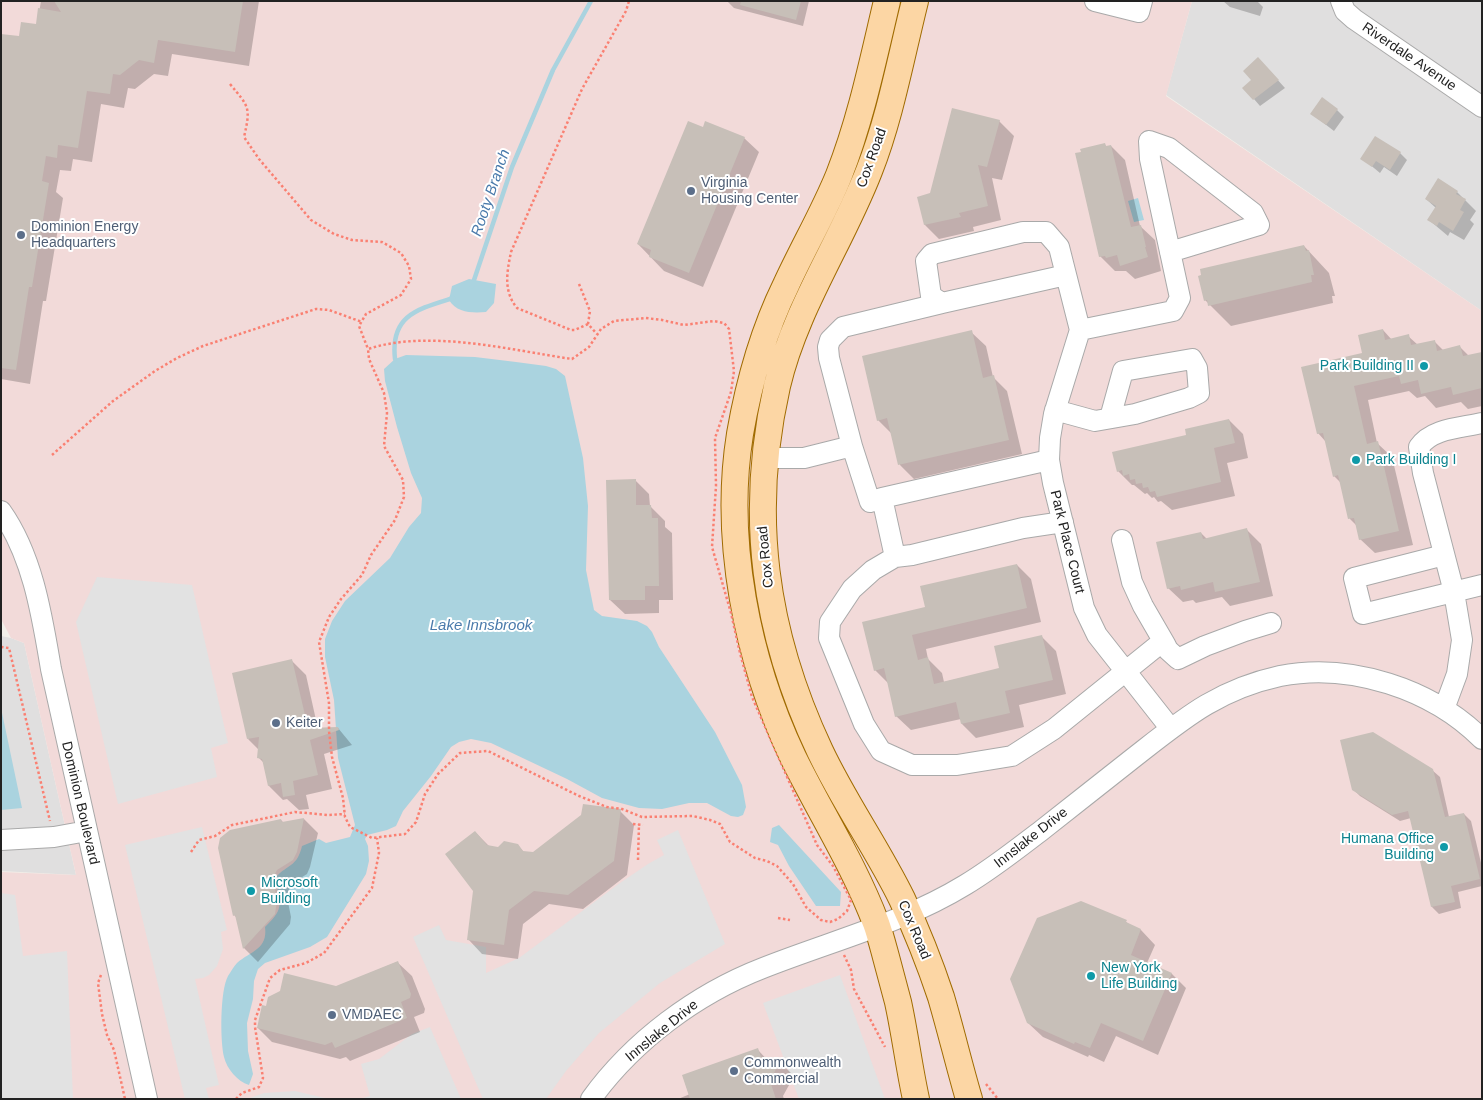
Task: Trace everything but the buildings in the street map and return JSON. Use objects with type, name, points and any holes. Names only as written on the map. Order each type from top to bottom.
[{"type":"main road","name":"Cox Road","points":[[887,1],[851,141],[837,178],[784,288],[756,361],[740,437],[736,482],[736,538],[741,588],[761,674],[792,754],[860,886],[877,926],[898,1002],[916,1099]]},
{"type":"main road","name":"Cox Road","points":[[915,1],[885,122],[870,168],[806,305],[778,383],[768,429],[765,458],[762,508],[763,544],[768,585],[787,666],[797,697],[830,772],[872,843],[908,913],[940,997],[969,1099]]},
{"type":"street","points":[[1095,1],[1139,12],[1142,1]]},
{"type":"street","name":"Riverdale Avenue","points":[[1341,1],[1354,19],[1482,107]]},
{"type":"street","points":[[942,303],[931,296],[926,261],[932,254],[1023,232],[1046,232],[1059,247],[1080,330],[1173,311],[1180,298],[1170,252],[1150,159],[1149,141],[1169,148],[1253,214],[1259,225],[1170,252]]},
{"type":"street","points":[[1050,460],[870,502],[852,446],[829,358],[828,347],[830,340],[843,326],[1066,275]]},
{"type":"street","name":"Park Place Court","points":[[1080,330],[1055,410],[1050,438],[1050,460],[1063,522],[1084,608],[1097,635],[1171,729]]},
{"type":"street","points":[[1055,410],[1095,421],[1110,418]]},
{"type":"street","points":[[1444,710],[1457,674],[1462,640],[1454,592],[1423,473],[1419,447],[1424,440],[1437,433],[1482,423]]},
{"type":"street","points":[[765,458],[804,458],[852,446]]},
{"type":"street","points":[[882,498],[895,557]]},
{"type":"street","name":"Dominion Boulevard","points":[[1,511],[27,563],[33,585],[147,1099]]},
{"type":"street","points":[[1063,522],[1023,528],[912,555],[895,557],[873,570],[852,589],[830,622],[829,638],[864,724],[881,751],[912,765],[957,764],[1012,756],[1054,729],[1157,646],[1165,644]]},
{"type":"street","points":[[1122,540],[1132,582],[1143,606],[1168,650],[1178,659],[1221,640],[1271,623]]},
{"type":"street","points":[[1444,555],[1354,578],[1363,614],[1482,585]]},
{"type":"street","name":"Innslake Drive","points":[[590,1099],[640,1044],[671,1019],[702,998],[761,968],[908,913],[941,898],[990,870],[1194,711],[1232,691],[1250,684],[1301,673],[1345,674],[1371,678],[1409,690],[1462,721],[1482,739]]},
{"type":"street","points":[[1,840],[54,837],[87,831]]},
{"type":"path","points":[[588,324],[571,330],[517,308],[508,292],[506,275],[511,252],[582,89],[626,11],[629,1]]},
{"type":"path","points":[[230,84],[244,101],[249,115],[244,137],[259,159],[311,220],[334,234],[352,240],[382,242],[401,253],[409,266],[411,279],[401,295],[366,314],[360,326],[368,349],[368,359],[384,394],[387,413],[384,446],[403,480],[404,497],[395,520],[370,556],[362,576],[333,610],[320,642],[329,703],[329,731],[332,757],[343,798],[345,814],[350,827],[372,838],[406,834],[416,822],[425,794],[438,774],[460,753],[488,750],[579,796],[607,807],[622,809],[642,817],[693,816],[720,824],[730,842],[755,858],[768,861],[777,866],[793,884],[806,907],[822,920],[830,922],[848,911],[851,900],[843,882],[817,845],[752,697],[712,547],[716,486],[715,438],[731,392],[734,371],[729,329],[724,323],[714,321],[684,325],[646,318],[614,321],[601,329],[588,347],[572,359],[469,343],[403,342],[389,343],[368,349]]},
{"type":"path","points":[[579,284],[590,311],[588,324]]},
{"type":"path","points":[[52,455],[113,401],[155,371],[203,346],[316,309],[329,310],[362,322]]},
{"type":"path","points":[[588,324],[597,334]]},
{"type":"path","points":[[1,646],[9,648],[54,837]]},
{"type":"path","points":[[191,852],[198,840],[215,836],[232,825],[295,812],[328,815],[345,814]]},
{"type":"path","points":[[633,824],[644,825]]},
{"type":"path","points":[[638,860],[639,824]]},
{"type":"path","points":[[236,1099],[242,1093],[259,1087],[263,1078],[255,1020],[270,978],[280,970],[306,963],[324,953],[372,888],[379,853],[377,838]]},
{"type":"path","points":[[778,918],[790,920]]},
{"type":"path","points":[[833,920],[844,956],[851,970],[854,989],[889,1054]]},
{"type":"path","points":[[115,958],[100,977],[98,983],[107,1036],[114,1050],[125,1099]]},
{"type":"shaded area","points":[[1,1],[1192,1],[1166,96],[1482,311],[1482,1099],[1,1099],[1,872],[76,875],[24,643],[11,638],[1,619]]},
{"type":"shaded area","points":[[1192,1],[1482,1],[1482,311],[1166,95]]},
{"type":"shaded area","points":[[97,577],[192,585],[228,743],[211,748],[217,777],[118,804],[76,622]]},
{"type":"shaded area","points":[[1,636],[24,643],[76,875],[1,871]]},
{"type":"shaded area","points":[[202,827],[227,930],[221,932],[223,949],[217,966],[209,975],[195,979],[219,1085],[206,1088],[209,1099],[185,1099],[125,845]]},
{"type":"shaded area","points":[[678,830],[725,944],[660,983],[599,1033],[566,1071],[546,1099],[483,1099],[413,937],[439,925],[446,940],[486,947],[486,973],[519,958],[620,883],[664,855],[657,840]]},
{"type":"shaded area","points":[[1,893],[15,895],[23,956],[67,951],[73,1099],[1,1099]]},
{"type":"shaded area","points":[[840,975],[885,1099],[799,1099],[763,1003]]},
{"type":"shaded area","points":[[430,1027],[461,1099],[360,1099],[370,1096],[361,1064],[379,1059],[412,1034]]},
{"type":"shaded area","points":[[295,1091],[329,1099],[247,1099],[264,1093]]},
{"type":"water","points":[[1138,198],[1144,220],[1134,222],[1128,201]]},
{"type":"water","points":[[469,279],[496,284],[494,303],[486,312],[461,310],[456,308],[449,300],[452,286]]},
{"type":"water","name":"Lake Innsbrook","points":[[406,355],[475,357],[516,362],[546,366],[556,369],[565,376],[583,458],[588,506],[586,570],[594,610],[602,616],[637,621],[647,626],[652,632],[659,647],[715,732],[742,785],[746,807],[743,815],[738,817],[731,816],[707,803],[689,803],[662,809],[639,808],[602,798],[491,743],[471,739],[459,742],[451,747],[403,811],[396,826],[367,835],[365,839],[368,846],[369,861],[366,874],[327,937],[310,947],[265,963],[258,969],[254,981],[253,999],[247,1023],[248,1051],[253,1074],[249,1085],[240,1081],[233,1074],[227,1066],[224,1057],[222,1016],[225,983],[234,966],[261,945],[264,940],[265,927],[279,909],[276,877],[295,862],[302,846],[319,839],[326,843],[350,837],[355,825],[338,758],[334,700],[325,657],[325,639],[332,621],[345,601],[390,558],[409,527],[421,513],[422,498],[411,473],[385,381],[384,369],[395,359]]},
{"type":"water","points":[[1,708],[22,808],[1,810]]},
{"type":"water","points":[[779,825],[841,892],[840,906],[816,906],[789,866],[778,845],[770,842],[772,828]]},
{"type":"waterway","name":"Rooty Branch","points":[[472,286],[512,167],[553,70],[591,1]]},
{"type":"waterway","name":"Rooty Branch","points":[[395,359],[397,332],[402,323],[409,316],[428,306],[453,298]]},
{"type":"place","name":"Virginia Housing Center","points":[[691,191]]},
{"type":"place","name":"Dominion Energy Headquarters","points":[[21,235]]},
{"type":"place","name":"Park Building II","points":[[1424,366]]},
{"type":"place","name":"Park Building I","points":[[1356,460]]},
{"type":"place","name":"Keiter","points":[[276,723]]},
{"type":"place","name":"Humana Office Building","points":[[1444,847]]},
{"type":"place","name":"Microsoft Building","points":[[251,891]]},
{"type":"place","name":"New York Life Building","points":[[1091,976]]},
{"type":"place","name":"VMDAEC","points":[[332,1015]]},
{"type":"place","name":"Commonwealth Commercial","points":[[734,1071]]}]
